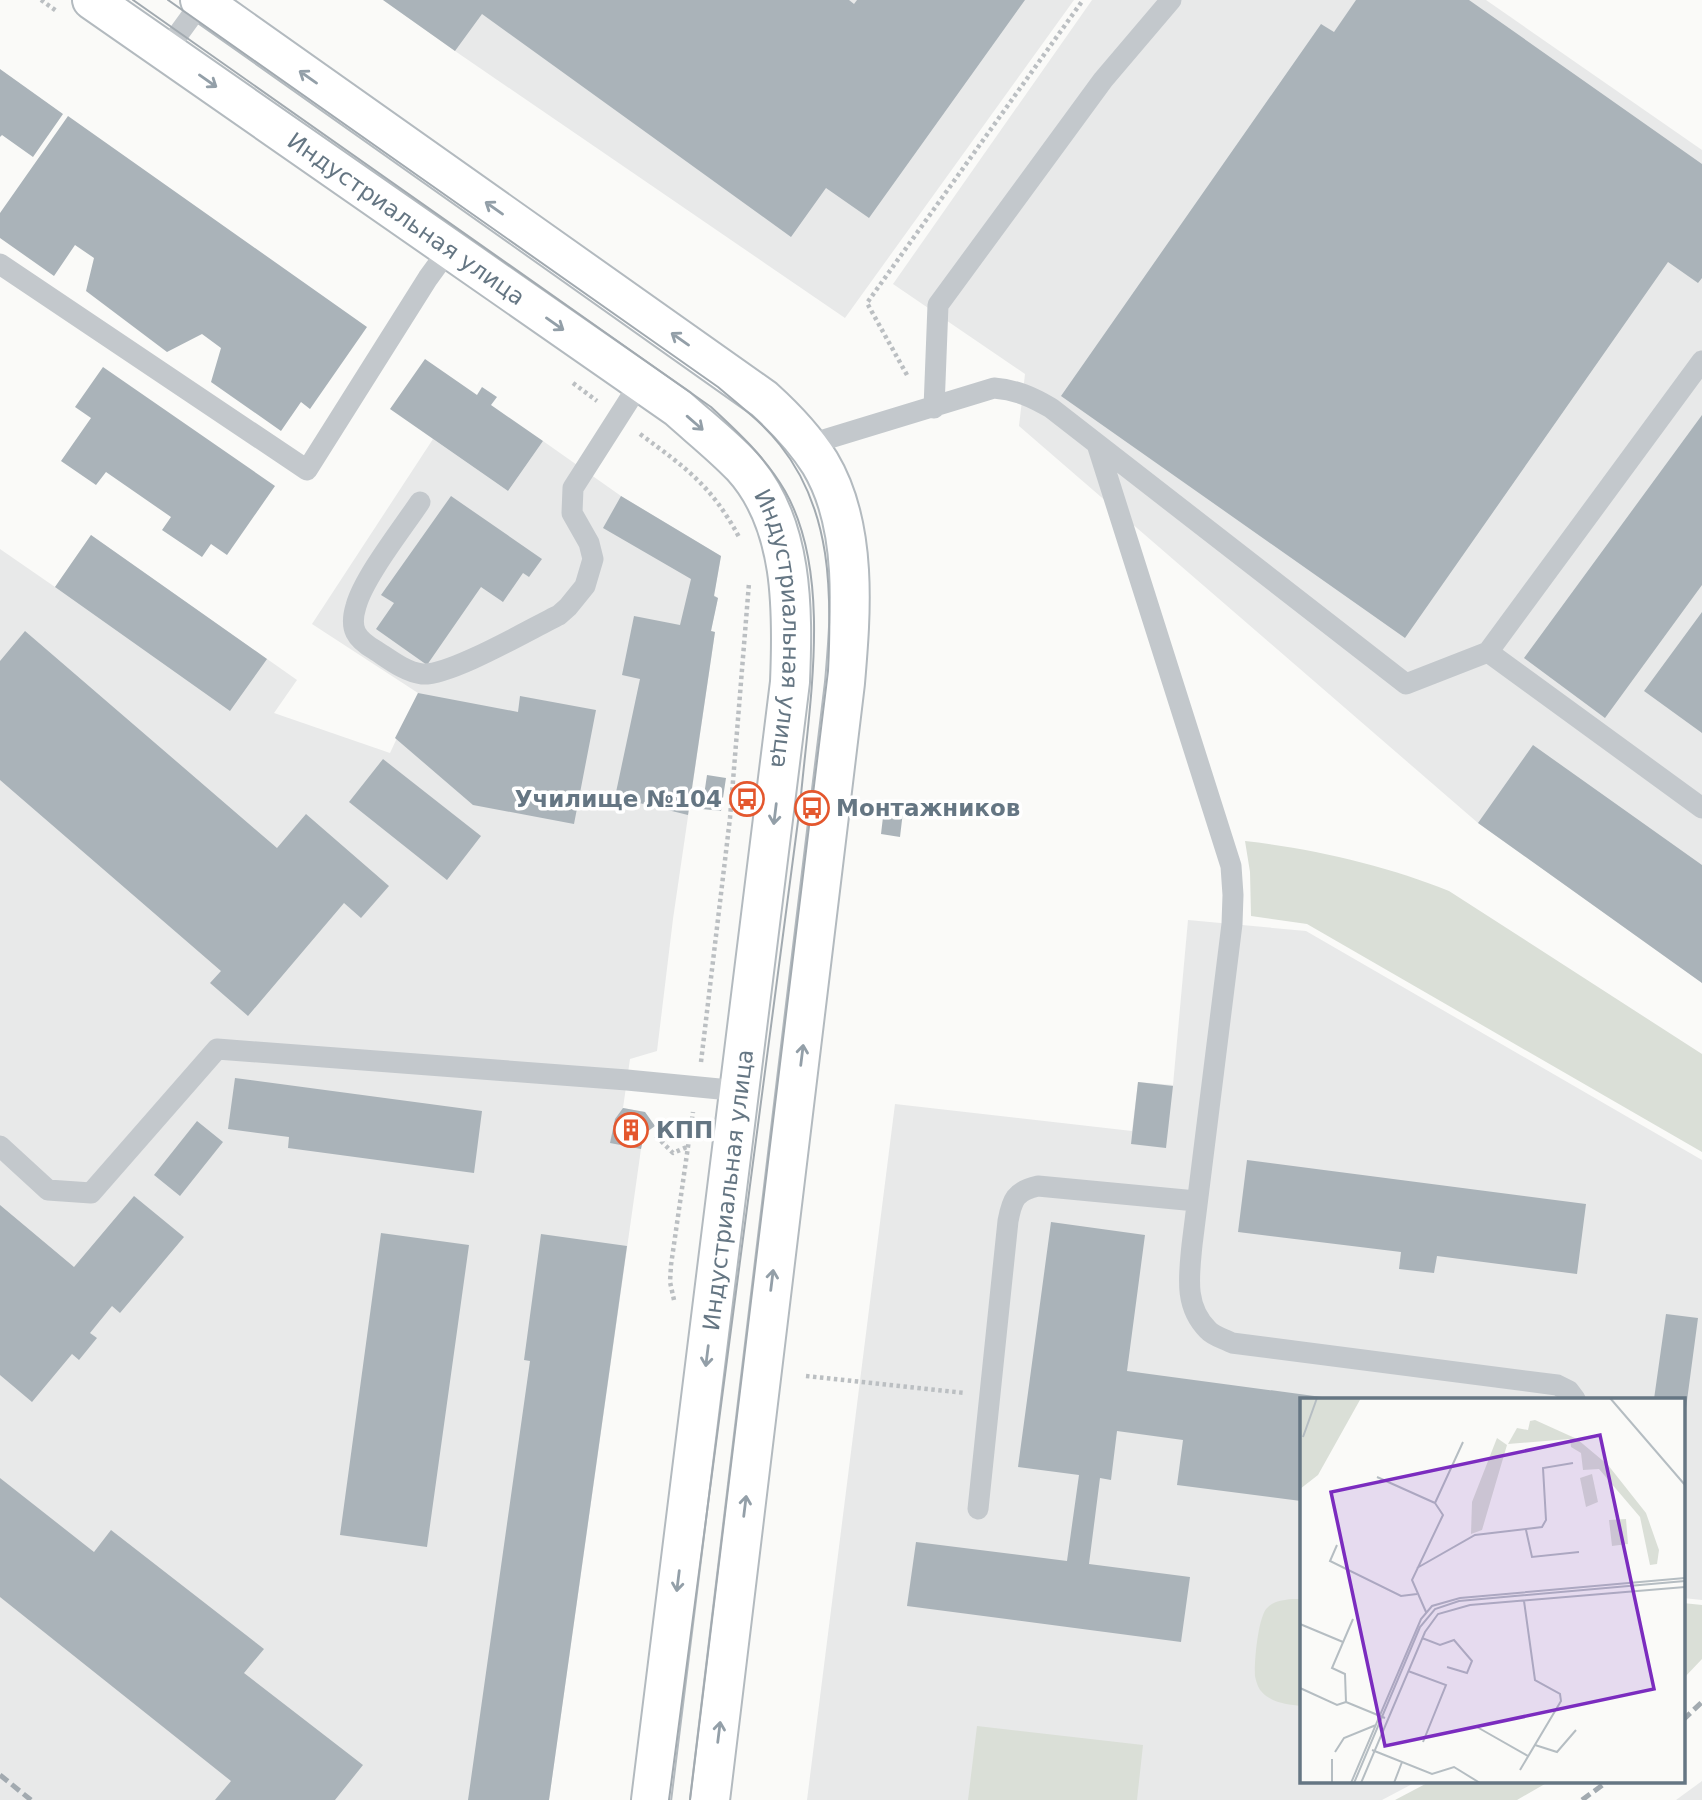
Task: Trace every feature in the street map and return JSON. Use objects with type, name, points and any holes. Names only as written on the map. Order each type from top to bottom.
[{"type":"main road","points":[[202,1],[764,399],[788,421],[821,464],[841,520],[848,554],[851,596],[849,638],[822,886],[710,1800]]},
{"type":"main road","name":"Индустриальная улица","points":[[78,8],[166,51],[678,408],[743,468],[761,493],[774,519],[789,586],[792,631],[788,710],[651,1800]]},
{"type":"lane","points":[[934,408],[938,306],[1103,80],[1171,0]]},
{"type":"lane","points":[[166,51],[202,1]]},
{"type":"lane","points":[[0,264],[307,470],[449,249]]},
{"type":"lane","points":[[807,445],[994,388],[1013,390],[1051,408],[1406,684],[1488,652],[1702,361]]},
{"type":"lane","points":[[421,502],[362,591],[354,622],[355,633],[360,641],[410,671],[423,674],[447,670],[559,615],[585,586],[593,559],[589,542],[572,513],[573,488],[640,383]]},
{"type":"lane","points":[[1097,444],[1231,866],[1232,924],[1196,1201],[1190,1288],[1192,1307],[1209,1332],[1233,1343],[1558,1385],[1569,1391],[1574,1398]]},
{"type":"lane","points":[[1488,652],[1702,808]]},
{"type":"lane","points":[[0,1146],[48,1190],[91,1193],[217,1049],[740,1091]]},
{"type":"lane","points":[[978,1509],[1012,1201],[1024,1189],[1038,1186],[1196,1201]]},
{"type":"path","points":[[41,0],[78,8]]},
{"type":"path","points":[[907,376],[867,303],[1083,0]]},
{"type":"path","points":[[573,382],[694,474],[714,495],[742,542]]},
{"type":"path","points":[[675,1305],[670,1282],[671,1265],[698,1088],[730,818],[748,577]]},
{"type":"path","points":[[656,1136],[673,1153],[687,1147]]},
{"type":"path","points":[[806,1376],[990,1396]]},
{"type":"shaded area","points":[[383,0],[1074,0],[845,318]]},
{"type":"shaded area","points":[[1092,0],[1486,0],[1702,150],[1702,983],[1478,823],[1019,426],[1025,374],[893,284]]},
{"type":"shaded area","points":[[433,439],[508,491],[543,441],[621,496],[721,556],[714,595],[718,598],[711,631],[715,632],[673,919],[657,1051],[630,1059],[623,1108],[645,1112],[655,1126],[644,1134],[641,1149],[549,1800],[0,1800],[0,549],[55,587],[91,535],[297,680],[274,713],[390,753],[418,693],[312,624]]},
{"type":"shaded area","points":[[1245,841],[1349,859],[1449,891],[1702,1054],[1702,1152],[1307,924],[1251,916],[1250,872]]},
{"type":"shaded area","points":[[1188,920],[1306,931],[1702,1160],[1702,1600],[1684,1598],[1684,1398],[1300,1398],[1300,1783],[1414,1783],[1382,1800],[807,1800],[895,1104],[1132,1131],[1138,1082],[1173,1085]]},
{"type":"shaded area","points":[[1300,1599],[1300,1706],[1280,1702],[1265,1695],[1255,1676],[1261,1621],[1267,1608],[1282,1600]]},
{"type":"shaded area","points":[[1684,1603],[1702,1605],[1702,1659],[1684,1678]]},
{"type":"shaded area","points":[[977,1726],[1143,1745],[1137,1800],[968,1800]]},
{"type":"shaded area","points":[[1702,1781],[1702,1800],[1676,1800]]},
{"type":"shaded area","points":[[1427,1783],[1547,1783],[1517,1800],[1395,1800]]},
{"type":"building","points":[[383,0],[849,0],[854,4],[857,0],[1025,0],[869,218],[826,188],[791,237],[482,14],[455,51]]},
{"type":"building","points":[[1356,0],[1469,0],[1702,164],[1702,278],[1698,283],[1668,262],[1405,638],[1061,396],[1321,24],[1334,32]]},
{"type":"building","points":[[0,69],[63,114],[33,157],[2,135],[0,137]]},
{"type":"building","points":[[68,116],[367,327],[310,409],[301,402],[281,431],[211,382],[221,348],[202,334],[167,352],[86,291],[94,258],[75,245],[54,276],[0,238],[0,213]]},
{"type":"building","points":[[425,359],[477,395],[482,387],[497,397],[491,405],[543,441],[508,491],[390,409]]},
{"type":"building","points":[[103,367],[275,486],[227,555],[211,544],[202,557],[162,530],[171,517],[106,472],[96,485],[61,461],[91,418],[75,407]]},
{"type":"building","points":[[1702,415],[1702,585],[1605,718],[1524,658]]},
{"type":"building","points":[[451,496],[542,559],[529,577],[523,573],[503,602],[481,587],[427,665],[376,629],[394,603],[381,595]]},
{"type":"building","points":[[621,496],[721,556],[714,596],[718,598],[711,631],[715,632],[688,815],[615,797],[640,679],[622,675],[634,616],[680,625],[691,579],[603,528]]},
{"type":"building","points":[[91,535],[267,659],[230,711],[55,587]]},
{"type":"building","points":[[1702,612],[1702,733],[1644,691]]},
{"type":"building","points":[[25,631],[277,848],[306,814],[389,886],[361,918],[344,903],[248,1016],[210,983],[221,971],[0,780],[0,661]]},
{"type":"building","points":[[418,693],[518,712],[520,696],[596,710],[574,824],[473,805],[395,738]]},
{"type":"building","points":[[1533,745],[1702,865],[1702,983],[1478,823]]},
{"type":"building","points":[[383,759],[481,836],[447,880],[349,802]]},
{"type":"building","points":[[707,775],[726,778],[721,811],[702,809]]},
{"type":"building","points":[[885,800],[904,803],[900,837],[881,834]]},
{"type":"building","points":[[235,1078],[482,1111],[474,1173],[288,1148],[289,1137],[228,1129]]},
{"type":"building","points":[[1138,1082],[1173,1086],[1166,1148],[1131,1144]]},
{"type":"building","name":"КПП","points":[[623,1108],[645,1112],[655,1126],[644,1134],[641,1149],[610,1143],[615,1119]]},
{"type":"building","points":[[197,1121],[223,1142],[180,1196],[154,1175]]},
{"type":"building","points":[[1247,1160],[1586,1204],[1577,1274],[1437,1256],[1434,1273],[1399,1269],[1401,1252],[1238,1232]]},
{"type":"building","points":[[134,1196],[184,1237],[120,1313],[112,1306],[90,1333],[97,1338],[79,1360],[72,1354],[32,1402],[0,1375],[0,1205],[74,1267]]},
{"type":"building","points":[[1051,1222],[1145,1235],[1127,1371],[1329,1398],[1300,1398],[1300,1501],[1177,1485],[1183,1440],[1117,1431],[1111,1480],[1100,1478],[1089,1564],[1190,1577],[1181,1642],[907,1606],[916,1542],[1067,1561],[1079,1475],[1018,1467]]},
{"type":"building","points":[[381,1233],[469,1245],[427,1547],[340,1535]]},
{"type":"building","points":[[541,1234],[627,1246],[549,1800],[468,1800],[530,1361],[524,1360]]},
{"type":"building","points":[[1666,1314],[1698,1318],[1684,1423],[1684,1398],[1654,1398]]},
{"type":"building","points":[[0,1478],[94,1552],[111,1530],[264,1649],[244,1673],[363,1765],[335,1800],[215,1800],[231,1781],[0,1597]]},
{"type":"tram line","points":[[133,0],[711,407],[769,467],[785,491],[800,525],[809,563],[814,645],[800,806],[669,1800]]},
{"type":"tram line","points":[[168,0],[718,387],[780,445],[797,470],[819,525],[825,553],[830,612],[828,671],[690,1800]]},
{"type":"railway","points":[[1684,1719],[1702,1702]]},
{"type":"railway","points":[[0,1775],[31,1800]]},
{"type":"railway","points":[[1582,1800],[1605,1783]]},
{"type":"place","name":"Училище №104","points":[[747,799]]},
{"type":"place","name":"Монтажников","points":[[812,808]]},
{"type":"place","name":"КПП","points":[[631,1130]]}]
